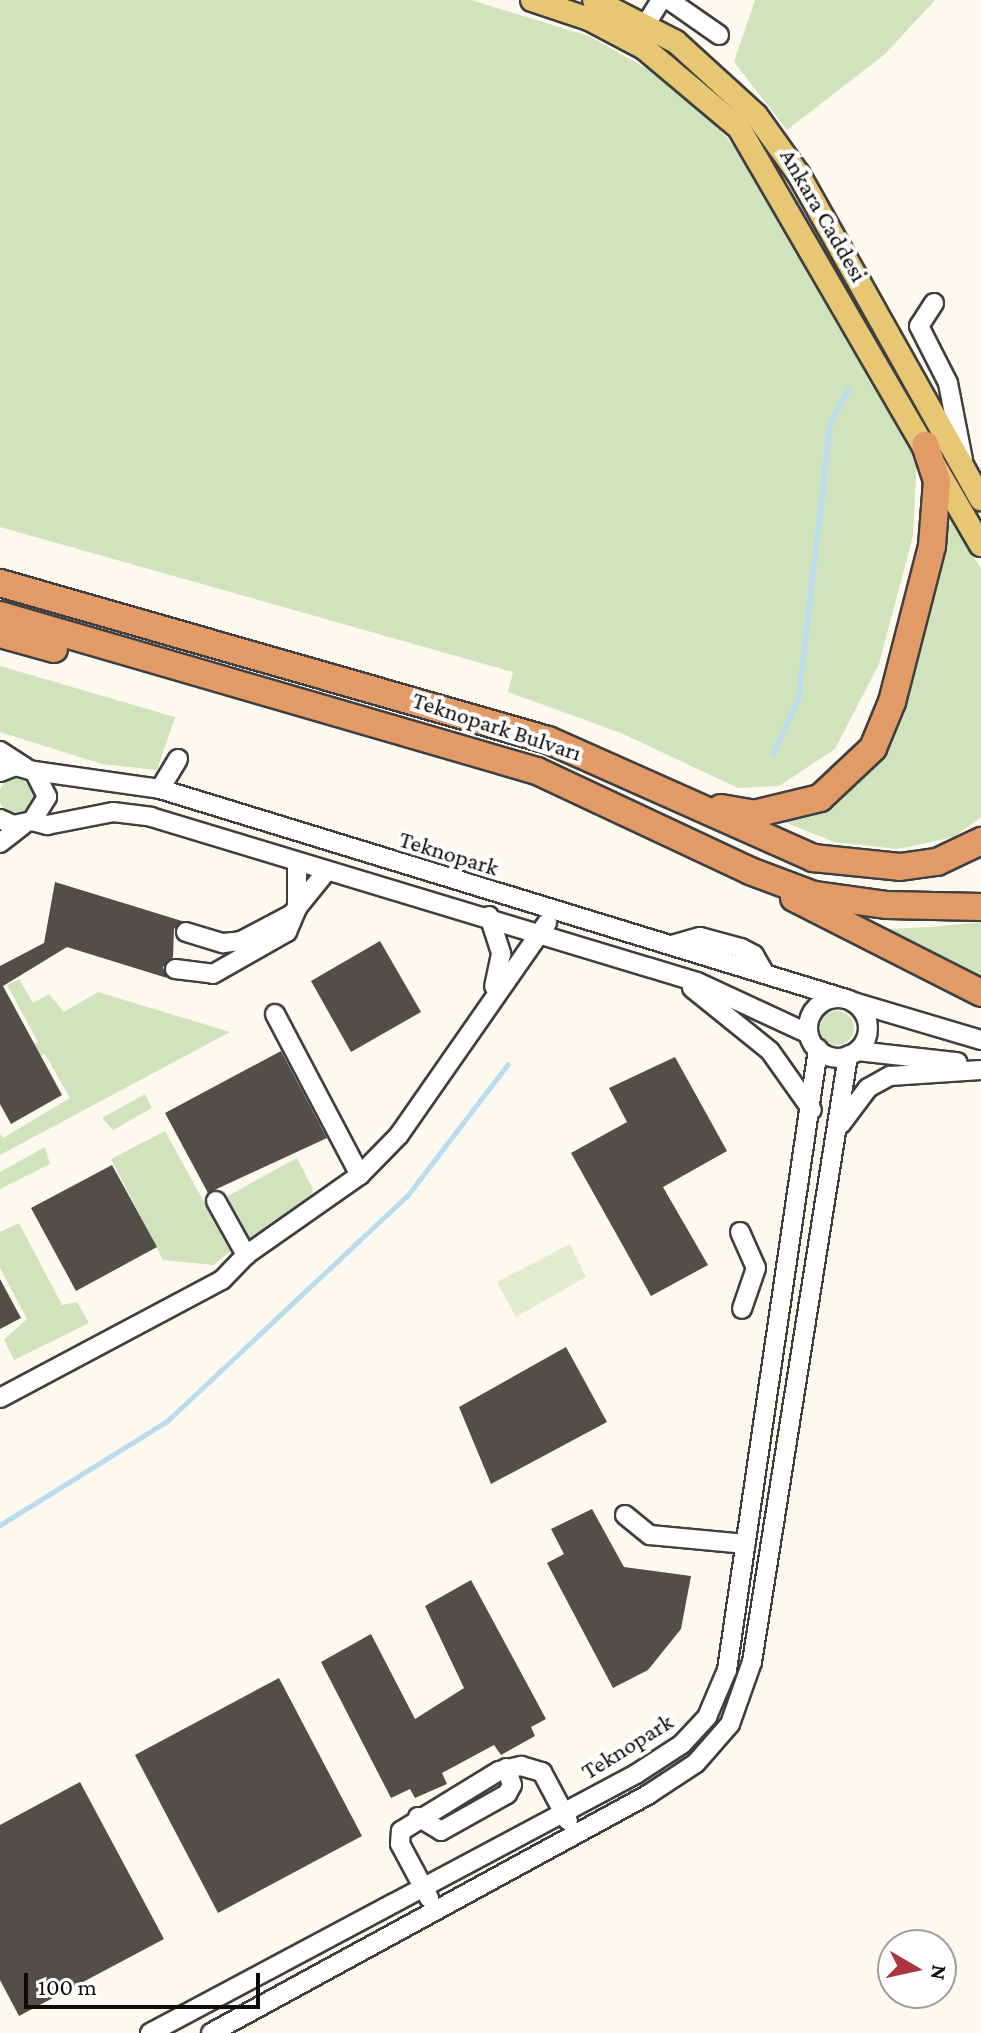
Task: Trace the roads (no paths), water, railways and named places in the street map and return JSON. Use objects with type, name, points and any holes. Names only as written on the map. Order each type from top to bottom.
[{"type":"highway","points":[[686,801],[754,814],[793,808],[848,778],[873,748],[892,702],[932,546],[937,481],[925,445]]},
{"type":"highway","name":"Teknopark Bulvarı","points":[[0,583],[521,731],[686,801],[791,850],[862,868],[937,862],[981,841]]},
{"type":"highway","name":"Teknopark Bulvarı","points":[[0,615],[537,771],[750,871],[838,900],[981,907]]},
{"type":"highway","points":[[0,634],[123,668],[187,668]]},
{"type":"highway","points":[[750,871],[831,920],[981,993]]},
{"type":"main road","name":"Ankara Caddesi","points":[[532,0],[589,19],[644,48],[739,128],[981,545]]},
{"type":"main road","name":"Ankara Caddesi","points":[[594,0],[642,22],[719,77],[780,146],[981,499]]},
{"type":"street","points":[[642,22],[652,0]]},
{"type":"street","points":[[642,22],[661,0]]},
{"type":"street","points":[[669,0],[719,35]]},
{"type":"street","points":[[934,303],[919,326],[948,383],[965,471]]},
{"type":"street","name":"Teknopark","points":[[0,751],[30,769]]},
{"type":"street","points":[[160,789],[178,759]]},
{"type":"street","points":[[0,843],[28,823],[47,797],[30,769]]},
{"type":"street","name":"Teknopark","points":[[0,772],[30,769],[160,789],[981,1040]]},
{"type":"street","name":"Teknopark","points":[[0,819],[28,823],[138,814],[326,872],[489,916],[670,973],[814,1042],[853,1054],[981,1069]]},
{"type":"street","points":[[297,863],[297,909]]},
{"type":"street","points":[[175,969],[219,971],[278,939],[326,872]]},
{"type":"street","points":[[186,932],[235,943],[297,909]]},
{"type":"street","points":[[542,932],[554,910]]},
{"type":"street","name":"Teknopark","points":[[489,916],[501,954],[492,996]]},
{"type":"street","name":"Teknopark","points":[[0,1398],[234,1271],[246,1255],[360,1175],[399,1135],[492,996],[542,932]]},
{"type":"street","name":"Teknopark","points":[[670,973],[751,1031],[812,1110]]},
{"type":"street","name":"Teknopark","points":[[150,2033],[661,1759],[707,1717],[727,1670],[812,1110],[818,1006],[850,1000]]},
{"type":"street","name":"Teknopark","points":[[219,2031],[696,1763],[739,1706],[752,1662],[836,1133],[853,1054],[868,1025],[850,1000]]},
{"type":"street","points":[[275,1014],[360,1175]]},
{"type":"street","name":"Teknopark","points":[[836,1133],[878,1081],[908,1072],[981,1069]]},
{"type":"street","points":[[216,1201],[246,1255]]},
{"type":"street","points":[[740,1232],[756,1268],[742,1309]]},
{"type":"street","name":"Teknopark","points":[[0,1388],[234,1271]]},
{"type":"street","points":[[625,1515],[650,1535],[746,1544]]},
{"type":"street","points":[[435,1910],[400,1840],[403,1827],[418,1817],[441,1831],[494,1802],[511,1790],[506,1768],[542,1772],[574,1834]]},
{"type":"waterway","points":[[773,753],[798,699],[830,422],[848,389]]},
{"type":"waterway","points":[[0,1525],[167,1421],[407,1196],[508,1064]]}]
